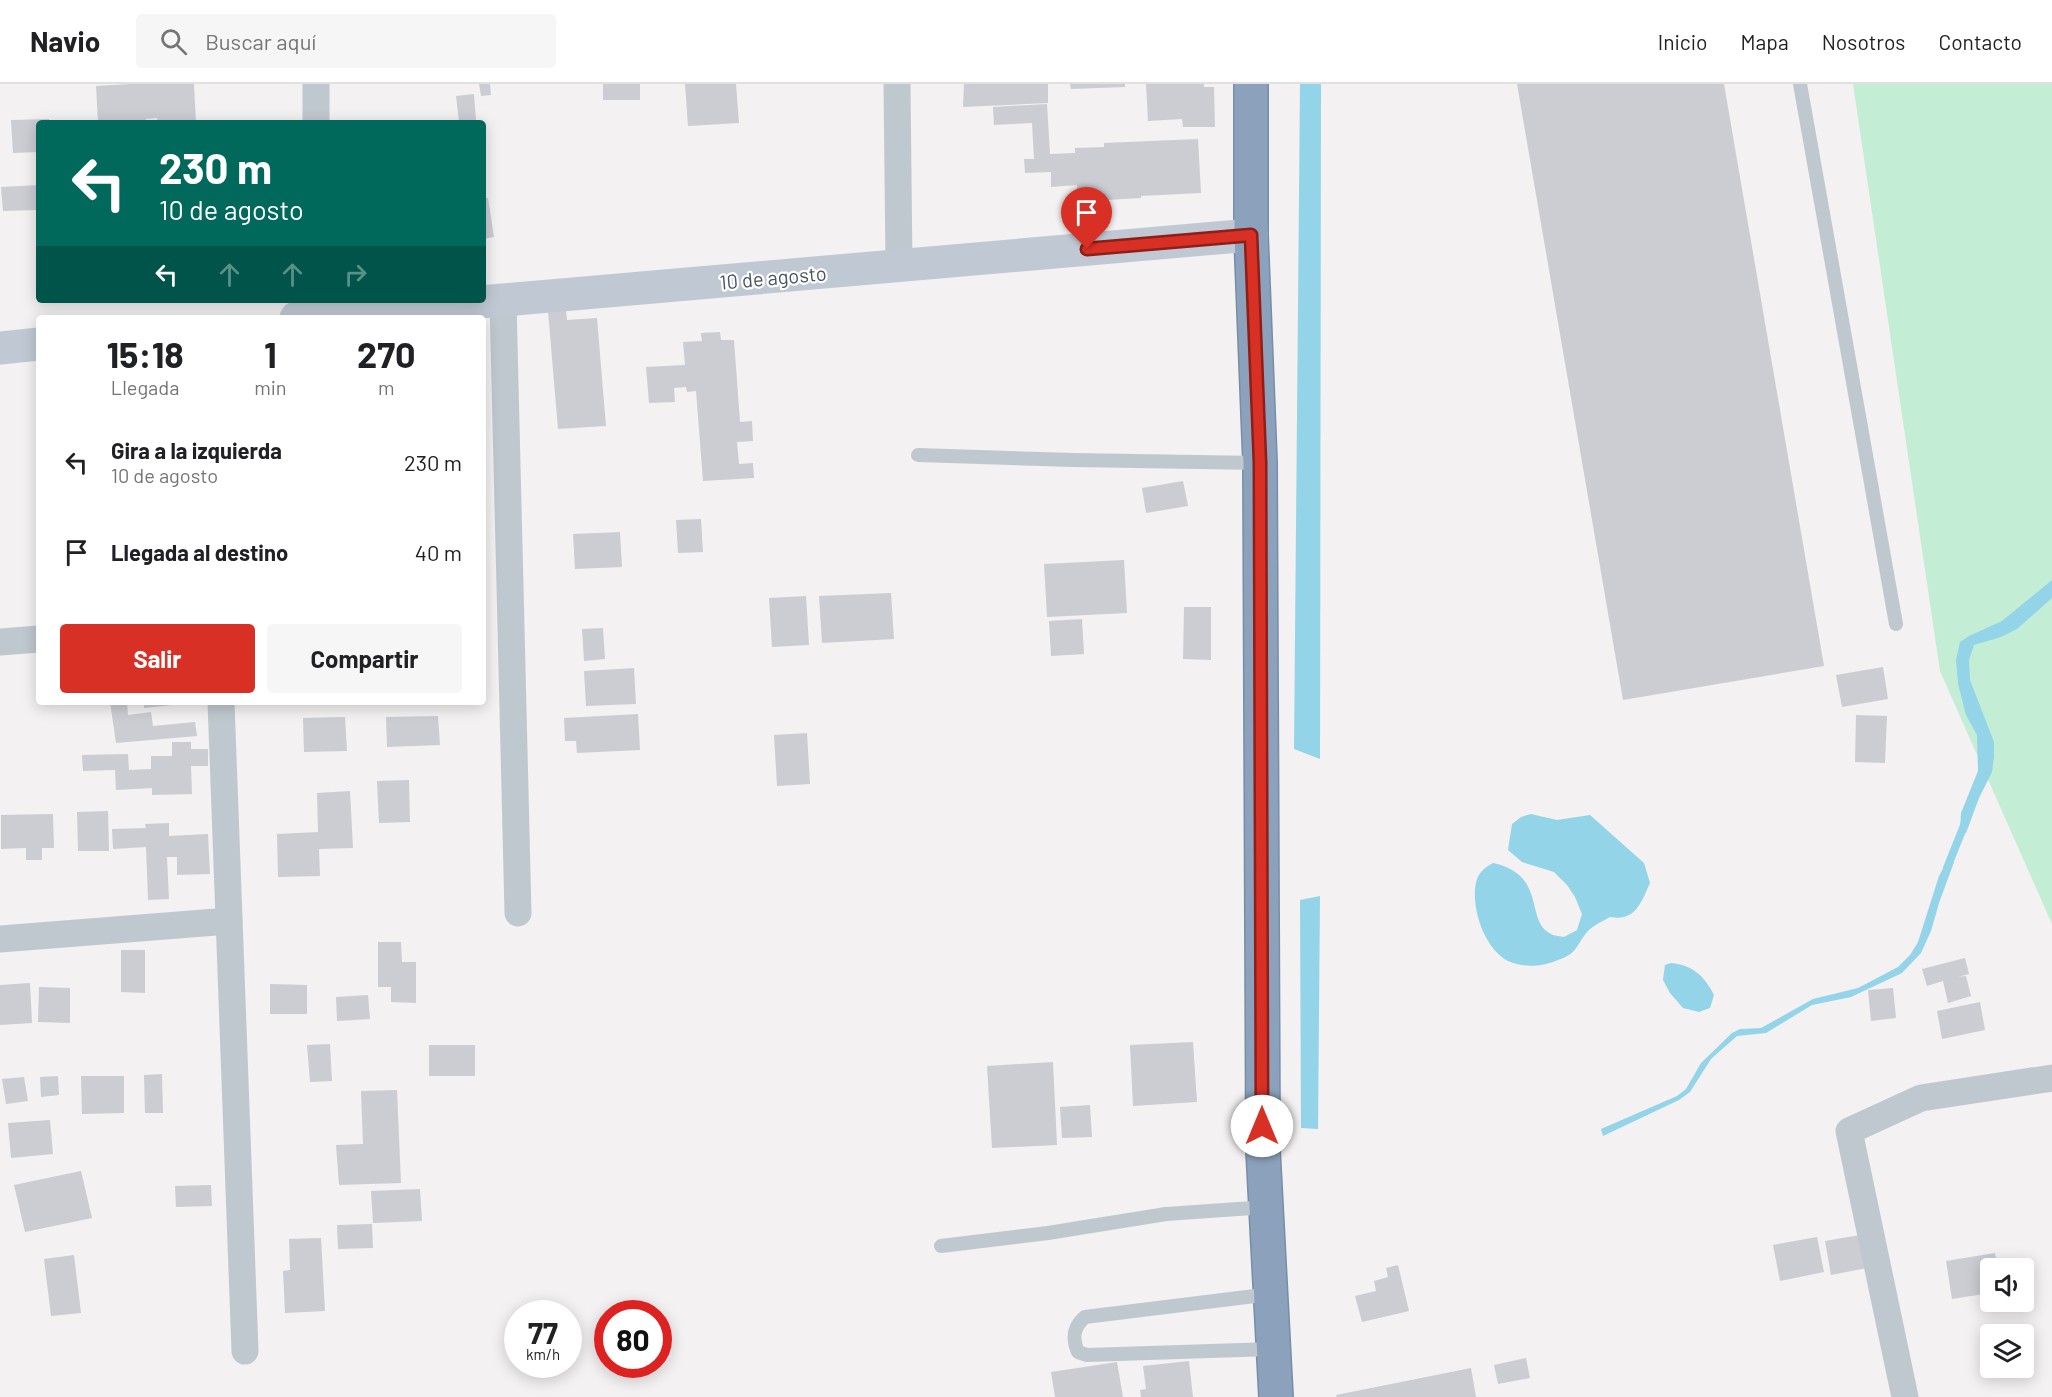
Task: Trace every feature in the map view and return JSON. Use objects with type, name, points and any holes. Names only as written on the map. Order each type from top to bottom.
[{"type":"highway","points":[[1251,84],[1251,235],[1260,463],[1263,1150],[1276,1397]]},
{"type":"street","points":[[316,84],[316,120]]},
{"type":"street","points":[[897,84],[898,265]]},
{"type":"street","name":"10 de agosto","points":[[486,302],[1251,235]]},
{"type":"street","points":[[503,301],[518,913]]},
{"type":"street","name":"10 de agosto","points":[[310,311],[464,303]]},
{"type":"street","points":[[0,348],[36,344]]},
{"type":"street","points":[[0,642],[36,639]]},
{"type":"street","points":[[221,705],[245,1351]]},
{"type":"street","points":[[0,939],[229,921]]},
{"type":"street","points":[[1905,1397],[1848,1131],[1921,1098],[2052,1078]]},
{"type":"lane","points":[[1800,84],[1896,624]]},
{"type":"lane","points":[[918,455],[1260,463]]},
{"type":"lane","points":[[941,1246],[1048,1233],[1166,1214],[1267,1207]]},
{"type":"lane","points":[[1271,1294],[1085,1317],[1075,1331],[1074,1341],[1078,1352],[1087,1355],[1274,1349]]},
{"type":"green space","points":[[1853,84],[2052,84],[2052,924],[1940,671]]},
{"type":"water","points":[[1300,84],[1321,84],[1320,759],[1294,749]]},
{"type":"water","points":[[2052,580],[2052,598],[2017,629],[2001,637],[1974,645],[1969,660],[1970,680],[1994,742],[1994,757],[1992,772],[1966,833],[1960,831],[1961,813],[1978,771],[1977,735],[1966,715],[1958,684],[1956,660],[1960,642],[2002,621]]},
{"type":"water","points":[[1531,814],[1557,820],[1590,815],[1644,863],[1650,883],[1640,904],[1631,914],[1619,918],[1610,917],[1587,932],[1573,952],[1546,964],[1533,966],[1520,965],[1499,955],[1492,947],[1481,925],[1475,901],[1478,876],[1493,863],[1510,869],[1521,877],[1528,887],[1543,928],[1552,935],[1564,937],[1577,930],[1582,914],[1567,885],[1554,872],[1522,862],[1508,850],[1512,824],[1521,817]]},
{"type":"water","points":[[1948,859],[1954,862],[1931,931],[1921,953],[1902,973],[1851,997],[1812,1005],[1766,1033],[1737,1036],[1711,1059],[1690,1092],[1679,1100],[1603,1136],[1601,1129],[1677,1096],[1686,1089],[1701,1063],[1732,1033],[1740,1029],[1761,1028],[1813,999],[1858,988],[1898,967],[1910,955],[1918,942],[1939,876]]},
{"type":"water","points":[[1320,896],[1318,1129],[1301,1128],[1300,900]]},
{"type":"water","points":[[1671,963],[1686,966],[1702,977],[1714,995],[1710,1008],[1699,1012],[1683,1008],[1670,993],[1663,980],[1665,965]]},
{"type":"building","points":[[194,84],[196,120],[157,120],[157,118],[98,120],[96,86]]},
{"type":"building","points":[[479,84],[490,84],[491,95],[481,96]]},
{"type":"building","points":[[603,84],[640,84],[640,100],[603,100]]},
{"type":"building","points":[[685,84],[736,84],[739,123],[688,126]]},
{"type":"building","points":[[964,84],[1048,84],[1048,103],[963,107]]},
{"type":"building","points":[[1070,84],[1125,84],[1125,87],[1071,89]]},
{"type":"building","points":[[1146,84],[1204,84],[1204,87],[1214,87],[1215,127],[1183,127],[1182,119],[1148,121]]},
{"type":"building","points":[[1517,84],[1724,84],[1824,666],[1623,700]]},
{"type":"building","points":[[474,94],[476,120],[459,120],[456,96]]},
{"type":"building","points":[[1047,104],[1050,154],[1075,153],[1075,148],[1104,147],[1104,143],[1198,139],[1201,193],[1141,196],[1141,198],[1107,200],[1107,205],[1078,207],[1077,185],[1051,187],[1051,172],[1025,173],[1024,159],[1034,159],[1032,123],[994,125],[993,107]]},
{"type":"building","points":[[49,119],[36,120],[36,152],[13,153],[11,120]]},
{"type":"building","points":[[36,185],[36,210],[3,211],[1,187]]},
{"type":"building","points":[[486,198],[488,198],[494,237],[486,238]]},
{"type":"building","points":[[566,310],[567,320],[597,318],[606,426],[558,429],[548,311]]},
{"type":"building","points":[[720,332],[721,340],[734,340],[740,422],[752,421],[753,441],[737,442],[739,464],[753,463],[754,478],[703,481],[696,391],[687,392],[686,387],[674,388],[675,402],[649,403],[646,367],[685,365],[683,342],[702,341],[701,333]]},
{"type":"building","points":[[1183,481],[1188,506],[1146,513],[1142,488]]},
{"type":"building","points":[[701,519],[703,552],[678,553],[676,520]]},
{"type":"building","points":[[620,532],[622,567],[575,569],[573,534]]},
{"type":"building","points":[[1124,560],[1127,613],[1047,617],[1044,564]]},
{"type":"building","points":[[891,593],[894,639],[822,643],[819,596]]},
{"type":"building","points":[[806,596],[809,645],[772,647],[769,598]]},
{"type":"building","points":[[1184,607],[1211,607],[1211,660],[1183,659]]},
{"type":"building","points":[[1082,619],[1084,654],[1051,656],[1049,621]]},
{"type":"building","points":[[603,628],[605,659],[584,661],[582,629]]},
{"type":"building","points":[[1883,667],[1888,699],[1842,707],[1836,675]]},
{"type":"building","points":[[634,668],[636,704],[586,706],[584,671]]},
{"type":"building","points":[[110,705],[127,705],[128,715],[151,712],[153,726],[195,722],[197,736],[116,743]]},
{"type":"building","points":[[144,705],[172,705],[144,708]]},
{"type":"building","points":[[638,714],[640,750],[577,753],[576,741],[565,741],[564,718]]},
{"type":"building","points":[[1856,715],[1887,716],[1885,763],[1855,762]]},
{"type":"building","points":[[438,716],[440,745],[387,747],[386,717]]},
{"type":"building","points":[[345,717],[347,751],[304,752],[303,718]]},
{"type":"building","points":[[807,733],[810,784],[777,786],[774,735]]},
{"type":"building","points":[[172,742],[191,742],[191,749],[208,749],[208,766],[191,766],[192,794],[152,795],[152,788],[116,790],[115,770],[83,771],[82,755],[128,754],[129,770],[151,769],[151,756],[172,756]]},
{"type":"building","points":[[409,780],[410,822],[379,823],[377,781]]},
{"type":"building","points":[[350,791],[353,848],[319,849],[320,876],[278,877],[277,834],[318,832],[317,793]]},
{"type":"building","points":[[108,811],[109,851],[78,851],[77,812]]},
{"type":"building","points":[[53,814],[54,848],[42,848],[42,860],[26,860],[26,848],[1,849],[1,815]]},
{"type":"building","points":[[169,823],[169,836],[208,834],[210,874],[177,875],[177,857],[167,857],[169,899],[148,900],[146,847],[113,849],[112,829],[146,828],[145,824]]},
{"type":"building","points":[[378,942],[401,942],[402,962],[416,962],[416,1003],[391,1002],[391,987],[378,987]]},
{"type":"building","points":[[121,950],[145,950],[145,993],[121,992]]},
{"type":"building","points":[[1965,958],[1969,974],[1958,977],[1966,976],[1971,996],[1948,1003],[1943,981],[1927,986],[1922,969]]},
{"type":"building","points":[[30,983],[32,1023],[0,1025],[0,985]]},
{"type":"building","points":[[270,984],[307,985],[307,1014],[270,1014]]},
{"type":"building","points":[[39,987],[70,988],[70,1023],[38,1022]]},
{"type":"building","points":[[1893,988],[1896,1018],[1871,1021],[1868,990]]},
{"type":"building","points":[[368,995],[370,1019],[337,1021],[336,997]]},
{"type":"building","points":[[1980,1002],[1985,1030],[1942,1039],[1937,1011]]},
{"type":"building","points":[[1193,1042],[1197,1102],[1133,1106],[1130,1045]]},
{"type":"building","points":[[330,1044],[332,1081],[310,1082],[307,1045]]},
{"type":"building","points":[[429,1045],[475,1045],[475,1076],[429,1076]]},
{"type":"building","points":[[1053,1062],[1057,1145],[992,1148],[987,1066]]},
{"type":"building","points":[[162,1074],[163,1113],[145,1113],[144,1075]]},
{"type":"building","points":[[58,1076],[59,1095],[41,1097],[40,1077]]},
{"type":"building","points":[[81,1076],[124,1076],[124,1113],[82,1114]]},
{"type":"building","points":[[24,1077],[28,1101],[6,1104],[2,1079]]},
{"type":"building","points":[[397,1090],[401,1183],[339,1185],[336,1145],[363,1144],[361,1091]]},
{"type":"building","points":[[1090,1105],[1092,1137],[1062,1138],[1060,1107]]},
{"type":"building","points":[[50,1120],[53,1154],[11,1158],[8,1123]]},
{"type":"building","points":[[81,1171],[92,1218],[25,1232],[14,1185]]},
{"type":"building","points":[[211,1185],[212,1206],[176,1207],[175,1186]]},
{"type":"building","points":[[420,1189],[422,1221],[373,1223],[371,1191]]},
{"type":"building","points":[[372,1224],[373,1248],[338,1249],[337,1225]]},
{"type":"building","points":[[1860,1235],[1867,1268],[1831,1275],[1825,1241]]},
{"type":"building","points":[[1817,1237],[1824,1272],[1780,1281],[1773,1245]]},
{"type":"building","points":[[321,1238],[325,1311],[285,1313],[283,1271],[290,1270],[289,1239]]},
{"type":"building","points":[[1995,1253],[1996,1258],[1980,1258],[1980,1295],[1952,1299],[1946,1261]]},
{"type":"building","points":[[74,1255],[81,1313],[51,1316],[44,1259]]},
{"type":"building","points":[[1398,1265],[1409,1311],[1362,1322],[1355,1296],[1376,1291],[1374,1281],[1388,1277],[1386,1268]]},
{"type":"building","points":[[1526,1358],[1530,1378],[1498,1384],[1494,1365]]},
{"type":"building","points":[[1189,1361],[1193,1397],[1141,1397],[1140,1390],[1146,1389],[1143,1366]]},
{"type":"building","points":[[1117,1362],[1123,1397],[1055,1397],[1051,1372]]},
{"type":"building","points":[[1471,1368],[1476,1397],[1337,1397],[1336,1395]]},
{"type":"waterway","points":[[1947,868],[1965,823]]},
{"type":"route","points":[[1087,249],[1251,235],[1260,463],[1262,1126]]}]
